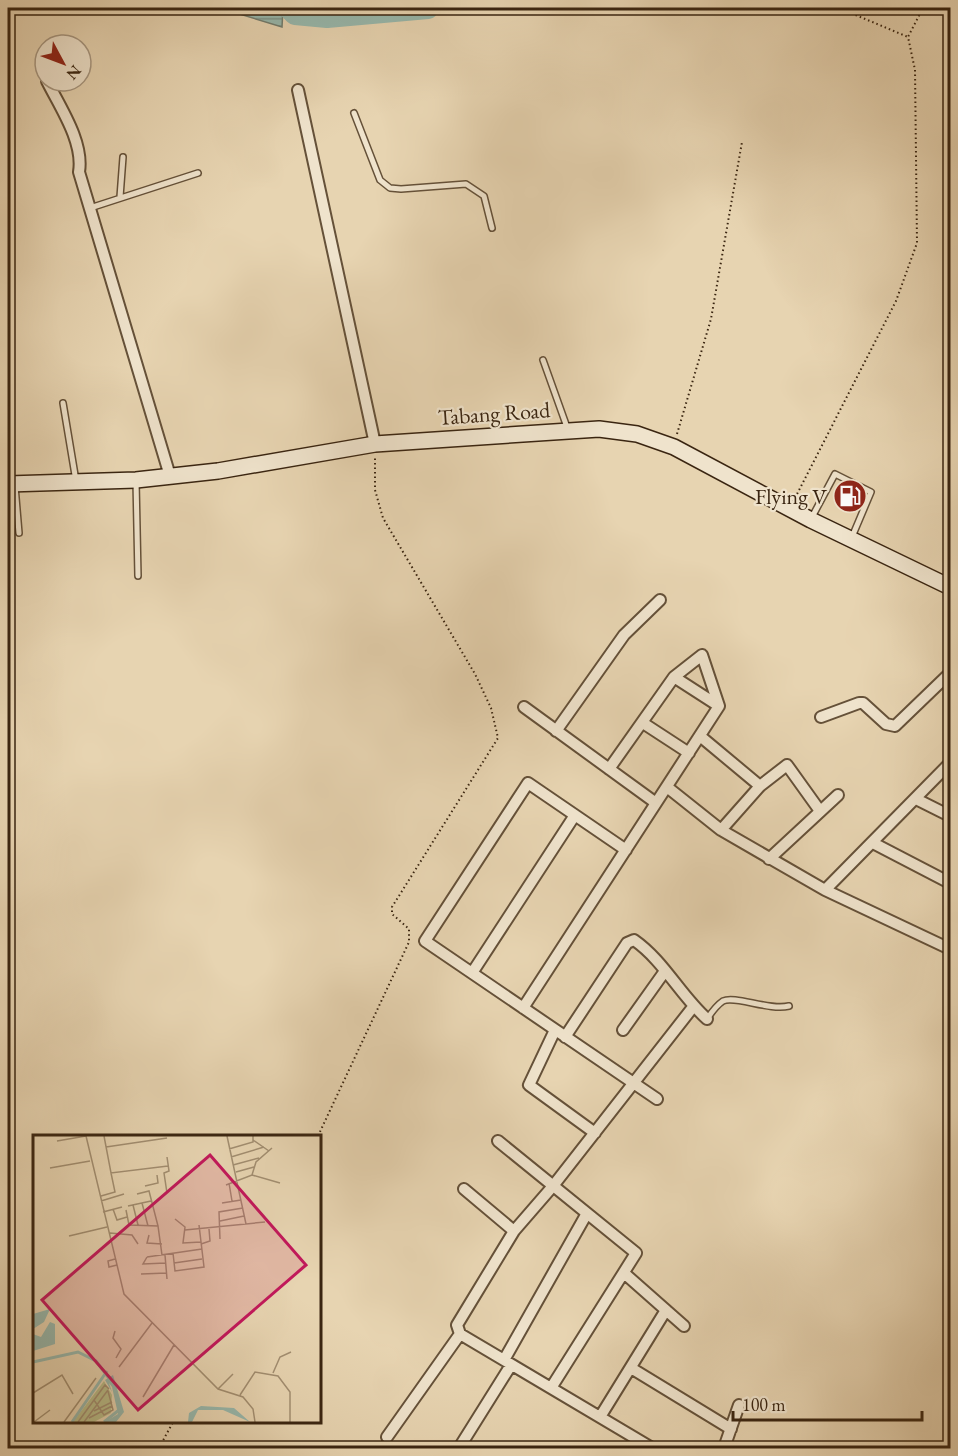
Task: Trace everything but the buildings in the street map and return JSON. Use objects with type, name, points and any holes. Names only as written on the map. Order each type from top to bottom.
[{"type":"main road","name":"Tabang Road","points":[[11,484],[136,480],[218,471],[375,444],[599,429],[637,434],[674,447],[811,520],[951,587]]},
{"type":"street","points":[[298,90],[375,444]]},
{"type":"street","points":[[53,93],[72,131],[90,208],[170,476]]},
{"type":"street","points":[[556,730],[624,635],[660,600]]},
{"type":"street","points":[[609,769],[674,676],[702,655],[719,706]]},
{"type":"street","points":[[821,717],[859,703],[886,724],[895,726],[951,673]]},
{"type":"street","points":[[674,676],[719,706]]},
{"type":"street","points":[[524,1008],[719,706]]},
{"type":"street","points":[[524,707],[656,803]]},
{"type":"street","points":[[643,723],[689,753]]},
{"type":"street","points":[[700,736],[760,786]]},
{"type":"street","points":[[825,890],[951,763]]},
{"type":"street","points":[[721,830],[760,786],[788,765],[820,811]]},
{"type":"street","points":[[626,849],[528,783],[425,941],[657,1099]]},
{"type":"street","points":[[667,786],[721,830],[769,859],[825,890],[951,949]]},
{"type":"street","points":[[769,859],[838,795]]},
{"type":"street","points":[[916,799],[951,816]]},
{"type":"street","points":[[472,973],[575,815]]},
{"type":"street","points":[[873,843],[951,883]]},
{"type":"street","points":[[565,1037],[627,944],[634,940],[665,971],[693,1007],[707,1019]]},
{"type":"street","points":[[623,1030],[665,971]]},
{"type":"street","points":[[652,1449],[460,1334],[457,1324],[514,1231],[554,1186],[693,1007]]},
{"type":"street","points":[[555,1030],[529,1085],[595,1133]]},
{"type":"street","points":[[498,1141],[586,1215],[636,1253],[551,1388]]},
{"type":"street","points":[[464,1189],[514,1231]]},
{"type":"street","points":[[459,1449],[508,1363],[586,1215]]},
{"type":"street","points":[[624,1273],[684,1326]]},
{"type":"street","points":[[600,1418],[666,1310]]},
{"type":"street","points":[[387,1437],[460,1334]]},
{"type":"street","points":[[631,1368],[731,1429]]},
{"type":"street","points":[[724,1449],[739,1405]]},
{"type":"lane","points":[[354,113],[380,180],[390,188],[401,189],[466,184],[484,196],[492,228]]},
{"type":"lane","points":[[120,198],[123,157]]},
{"type":"lane","points":[[90,208],[198,172]]},
{"type":"lane","points":[[543,360],[568,431]]},
{"type":"lane","points":[[63,403],[76,482]]},
{"type":"lane","points":[[811,520],[835,474],[872,492],[851,538]]},
{"type":"lane","points":[[136,480],[138,576]]},
{"type":"lane","points":[[11,484],[18,533]]},
{"type":"lane","points":[[707,1019],[723,1001],[732,999],[769,1008],[789,1006]]},
{"type":"path","points":[[839,8],[908,37]]},
{"type":"path","points":[[790,508],[896,301],[917,243],[915,70],[908,37],[923,8]]},
{"type":"path","points":[[674,447],[711,319],[742,142]]},
{"type":"path","points":[[319,1135],[409,942],[409,929],[392,914],[392,907],[498,738],[491,708],[475,674],[383,518],[375,490],[375,444]]},
{"type":"path","points":[[159,1449],[173,1423]]},
{"type":"water","points":[[220,8],[283,8],[282,27]]},
{"type":"waterway","points":[[289,8],[295,14],[327,17],[428,8]]},
{"type":"waterway","points":[[322,8],[327,17]]},
{"type":"place","name":"Flying V","points":[[850,496]]}]
